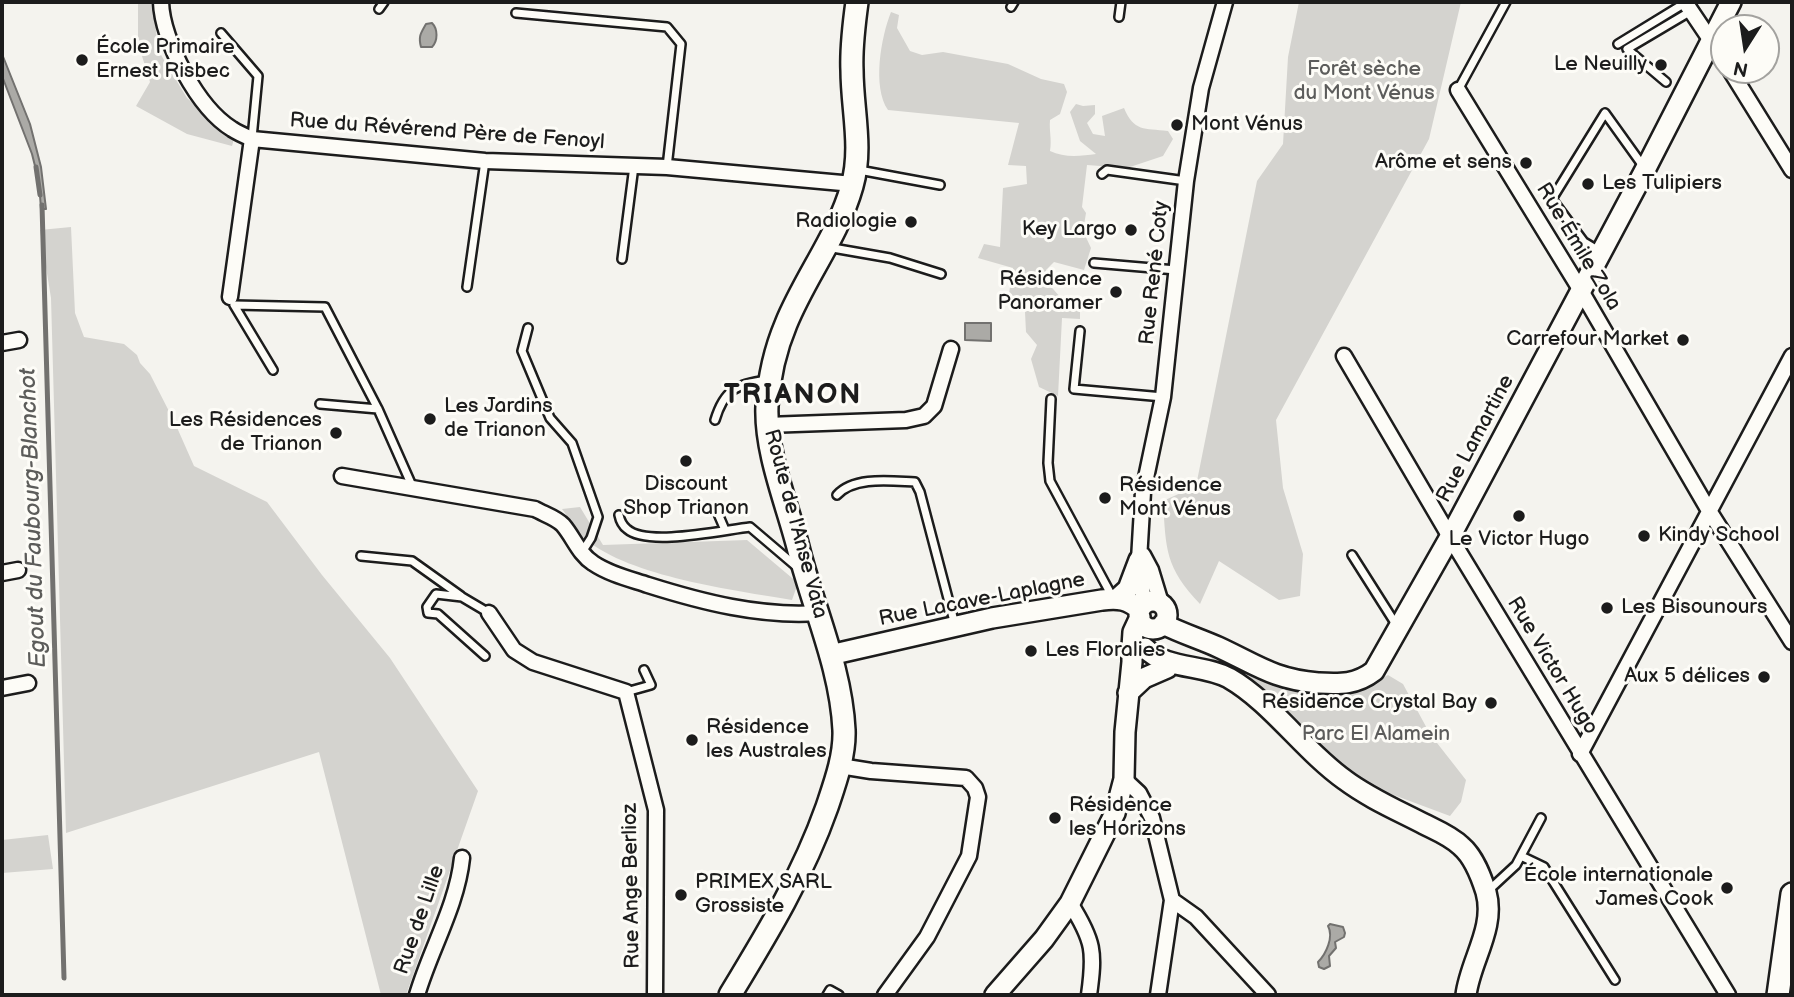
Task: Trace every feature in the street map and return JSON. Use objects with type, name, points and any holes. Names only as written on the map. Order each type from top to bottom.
[{"type":"main road","name":"Route de l'Anse Vata","points":[[730,995],[792,891],[823,817],[840,766],[844,731],[830,654],[805,574],[768,425],[776,350],[787,322],[847,204],[855,176],[858,134],[852,70],[857,2]]},
{"type":"main road","points":[[1778,995],[1792,894]]},
{"type":"street","name":"Rue du Révérend Père de Fenoyl","points":[[161,2],[164,24],[185,77],[204,102],[230,128],[251,139],[485,160],[855,176]]},
{"type":"street","name":"Rue René Coty","points":[[1153,614],[1151,570],[1140,555],[1143,492],[1163,397],[1186,181],[1201,88],[1225,2]]},
{"type":"street","points":[[1687,5],[1710,38]]},
{"type":"street","name":"Rue Lamartine","points":[[1153,614],[1244,662],[1298,682],[1339,685],[1364,678],[1374,671],[1450,537],[1645,170],[1710,41]]},
{"type":"street","points":[[1739,84],[1792,170]]},
{"type":"street","name":"Rue Émile Zola","points":[[1458,90],[1580,289],[1708,509],[1792,642]]},
{"type":"street","points":[[230,297],[251,139]]},
{"type":"street","points":[[2,343],[19,340]]},
{"type":"street","points":[[768,425],[906,420],[925,416],[934,406],[951,349]]},
{"type":"street","name":"Rue Victor Hugo","points":[[1344,356],[1580,754],[1727,995]]},
{"type":"street","points":[[1580,754],[1708,509],[1792,356]]},
{"type":"street","points":[[342,476],[535,509],[562,523],[581,553],[606,570],[690,598],[778,613],[818,613]]},
{"type":"street","points":[[1115,599],[1128,589],[1140,555]]},
{"type":"street","points":[[2,573],[18,570]]},
{"type":"street","name":"Rue Lacave-Laplagne","points":[[830,654],[992,618],[1115,599],[1133,603],[1153,614]]},
{"type":"street","points":[[489,613],[514,650],[533,662],[626,692]]},
{"type":"street","points":[[995,995],[1044,939],[1070,904],[1115,813],[1124,779],[1128,693],[1136,660],[1153,614]]},
{"type":"street","points":[[1136,660],[1154,657],[1204,668],[1230,679],[1249,692],[1322,763],[1347,782],[1460,844],[1476,865],[1489,909],[1466,995]]},
{"type":"street","points":[[1136,660],[1167,668]]},
{"type":"street","points":[[1128,693],[1144,678],[1167,668],[1191,666]]},
{"type":"street","points":[[2,688],[28,682]]},
{"type":"street","name":"Rue Ange Berlioz","points":[[626,692],[656,810],[655,995]]},
{"type":"street","points":[[840,766],[966,778],[975,788],[978,797],[969,856],[928,937],[885,995]]},
{"type":"street","points":[[1124,779],[1139,793],[1152,818],[1172,900],[1158,995]]},
{"type":"street","name":"Rue de Lille","points":[[417,995],[426,963],[460,878],[462,858]]},
{"type":"street","points":[[1172,900],[1196,917],[1268,995]]},
{"type":"street","points":[[1070,904],[1085,928],[1094,958],[1089,995]]},
{"type":"lane","points":[[1119,17],[1121,2]]},
{"type":"lane","points":[[1458,90],[1506,2]]},
{"type":"lane","points":[[1618,44],[1687,5]]},
{"type":"lane","points":[[1666,82],[1627,49],[1687,5]]},
{"type":"lane","points":[[516,13],[667,27],[676,36],[681,44],[667,167]]},
{"type":"lane","points":[[221,33],[258,76],[251,139]]},
{"type":"lane","points":[[1600,251],[1584,242],[1552,199],[1605,113],[1645,170]]},
{"type":"lane","points":[[467,287],[485,160]]},
{"type":"lane","points":[[622,259],[634,166]]},
{"type":"lane","points":[[1102,174],[1107,170],[1186,181]]},
{"type":"lane","points":[[855,176],[940,185]]},
{"type":"lane","points":[[827,247],[890,258],[941,275]]},
{"type":"lane","points":[[1094,263],[1176,270]]},
{"type":"lane","points":[[273,370],[234,305],[325,307],[378,409],[414,488]]},
{"type":"lane","points":[[528,328],[522,351],[551,418],[572,443],[598,517],[591,538],[581,553]]},
{"type":"lane","points":[[1080,331],[1074,389],[1163,397]]},
{"type":"lane","points":[[715,420],[724,397],[732,390],[749,382],[771,379]]},
{"type":"lane","points":[[1051,399],[1048,463],[1050,481],[1115,599]]},
{"type":"lane","points":[[320,404],[378,409]]},
{"type":"lane","points":[[837,495],[844,487],[881,481],[915,482],[920,492],[955,626]]},
{"type":"lane","points":[[716,509],[725,530]]},
{"type":"lane","points":[[619,515],[626,529],[638,535],[663,538],[750,527],[805,574]]},
{"type":"lane","points":[[1352,555],[1400,629]]},
{"type":"lane","points":[[361,556],[412,561],[489,613]]},
{"type":"lane","points":[[462,597],[436,594],[427,607],[428,613],[439,614],[485,656]]},
{"type":"lane","points":[[626,692],[651,685],[644,670]]},
{"type":"lane","points":[[1486,893],[1516,865],[1541,818]]},
{"type":"lane","points":[[1521,856],[1544,867],[1615,980]]},
{"type":"lane","points":[[827,995],[830,990],[839,995]]},
{"type":"green space","points":[[138,2],[153,2],[158,50],[187,98],[234,139],[232,146],[187,134],[136,106],[150,82],[138,43]]},
{"type":"green space","name":"Forêt sèche du Mont Vénus","points":[[1299,2],[1461,2],[1429,139],[1276,420],[1283,488],[1303,554],[1300,596],[1279,600],[1219,561],[1200,604],[1180,579],[1170,557],[1163,501],[1196,486],[1257,181],[1283,144],[1288,57]]},
{"type":"green space","points":[[891,12],[899,15],[897,28],[910,51],[922,55],[943,52],[1008,64],[1041,79],[1064,84],[1067,92],[1060,114],[1050,120],[1050,151],[1067,156],[1096,154],[1080,141],[1070,112],[1076,104],[1095,105],[1095,114],[1087,123],[1093,134],[1105,136],[1102,116],[1124,108],[1136,125],[1168,131],[1173,139],[1163,156],[1127,168],[1087,165],[1082,207],[1086,213],[1083,231],[1091,248],[1084,270],[1054,262],[1046,270],[1046,281],[1061,298],[1080,307],[1080,319],[1062,318],[1058,396],[1039,387],[1031,359],[1037,345],[1026,332],[1025,312],[1008,300],[1013,268],[978,258],[984,244],[1000,247],[1003,188],[1027,184],[1026,166],[1008,165],[1019,123],[888,110],[883,100],[879,75],[881,48]]},
{"type":"green space","points":[[71,227],[75,313],[84,337],[124,344],[137,355],[150,374],[194,466],[267,502],[390,658],[478,791],[406,995],[381,995],[319,752],[66,833],[51,298],[40,230]]},
{"type":"green space","points":[[580,507],[603,545],[747,540],[798,583],[792,600],[684,580],[628,563],[585,539],[562,509]]},
{"type":"green space","name":"Parc El Alamein","points":[[1188,643],[1295,692],[1358,692],[1388,675],[1403,684],[1430,734],[1466,780],[1461,802],[1450,816],[1383,791],[1343,770],[1211,658]]},
{"type":"green space","points":[[48,835],[53,869],[2,873],[2,840]]},
{"type":"shaded area","points":[[432,23],[436,32],[435,42],[432,47],[421,47],[421,32],[426,24]]},
{"type":"shaded area","points":[[2,54],[30,124],[41,167],[46,209],[41,209],[39,182],[32,154],[2,76]]},
{"type":"shaded area","points":[[965,323],[991,323],[991,341],[965,340]]},
{"type":"shaded area","points":[[1330,924],[1343,927],[1345,933],[1344,937],[1335,942],[1336,948],[1329,956],[1330,966],[1324,969],[1319,967],[1318,962],[1328,945]]},
{"type":"waterway","name":"Egout du Faubourg-Blanchot","points":[[36,167],[40,195]]},
{"type":"waterway","name":"Egout du Faubourg-Blanchot","points":[[42,205],[64,978]]},
{"type":"place","name":"École Primaire Ernest Risbec","points":[[82,60]]},
{"type":"place","name":"Le Neuilly","points":[[1661,65]]},
{"type":"place","name":"Mont Vénus","points":[[1177,125]]},
{"type":"place","name":"Arôme et sens","points":[[1526,163]]},
{"type":"place","name":"Les Tulipiers","points":[[1588,184]]},
{"type":"place","name":"Radiologie","points":[[911,222]]},
{"type":"place","name":"Key Largo","points":[[1131,230]]},
{"type":"place","name":"Résidence Panoramer","points":[[1116,292]]},
{"type":"place","name":"Carrefour Market","points":[[1683,340]]},
{"type":"place","name":"Les Jardins de Trianon","points":[[430,419]]},
{"type":"place","name":"Les Résidences de Trianon","points":[[336,433]]},
{"type":"place","name":"Discount Shop Trianon","points":[[686,461]]},
{"type":"place","name":"Résidence Mont Vénus","points":[[1105,498]]},
{"type":"place","name":"Le Victor Hugo","points":[[1519,516]]},
{"type":"place","name":"Kindy School","points":[[1644,536]]},
{"type":"place","name":"Les Bisounours","points":[[1607,608]]},
{"type":"place","name":"Les Floralies","points":[[1031,651]]},
{"type":"place","name":"Aux 5 délices","points":[[1764,677]]},
{"type":"place","name":"Résidence Crystal Bay","points":[[1491,703]]},
{"type":"place","name":"Résidence les Australes","points":[[692,740]]},
{"type":"place","name":"Résidence les Horizons","points":[[1055,818]]},
{"type":"place","name":"École internationale James Cook","points":[[1727,888]]},
{"type":"place","name":"PRIMEX SARL Grossiste","points":[[681,895]]},
{"type":"district","name":"TRIANON","points":[[793,396]]}]
